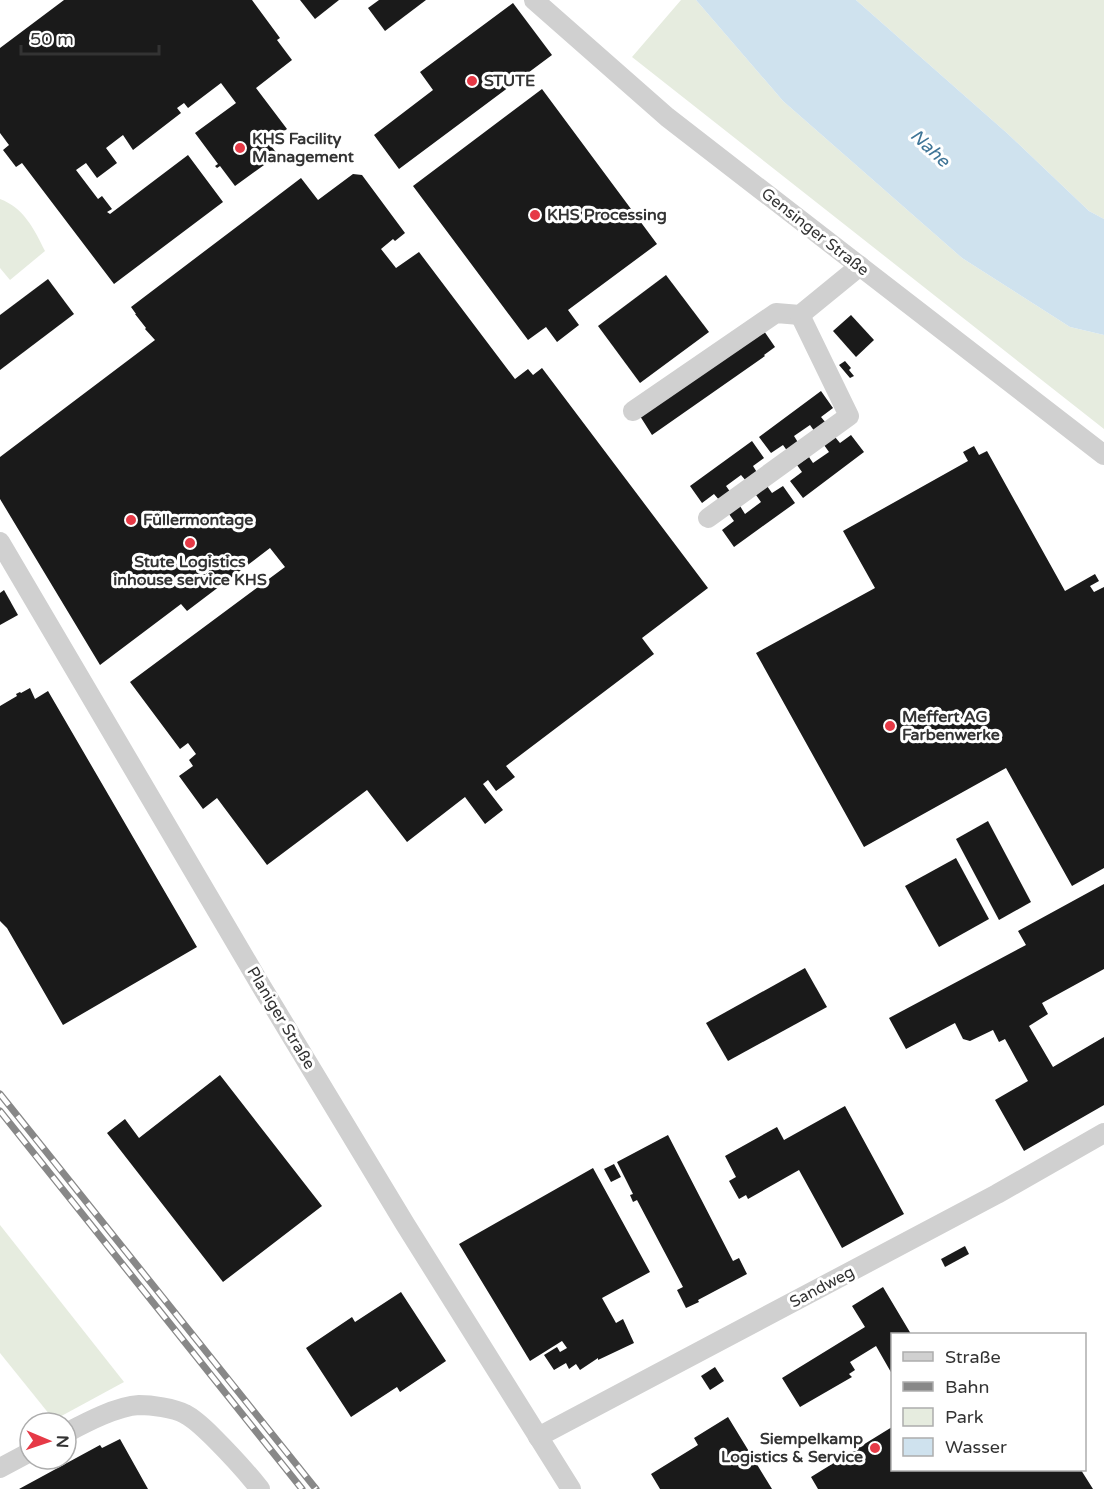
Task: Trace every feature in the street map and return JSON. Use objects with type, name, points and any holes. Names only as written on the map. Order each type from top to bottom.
[{"type":"street","name":"Gensinger Straße","points":[[534,0],[667,117],[1104,454]]},
{"type":"street","points":[[633,411],[776,313],[800,315],[860,266]]},
{"type":"street","points":[[708,518],[849,416],[800,315]]},
{"type":"street","name":"Planiger Straße","points":[[0,542],[271,1003],[405,1224],[571,1489]]},
{"type":"street","name":"Sandweg","points":[[538,1437],[997,1194],[1104,1133]]},
{"type":"street","points":[[78,1427],[120,1409],[138,1405],[184,1413],[204,1428],[241,1465],[260,1489]]},
{"type":"street","points":[[0,1468],[18,1458]]},
{"type":"green space","points":[[681,0],[696,0],[783,101],[962,258],[1070,327],[1104,335],[1104,429],[632,57]]},
{"type":"green space","points":[[856,0],[1104,0],[1104,219],[1089,211],[1008,134]]},
{"type":"green space","points":[[0,199],[22,214],[45,251],[10,280],[0,268]]},
{"type":"green space","points":[[0,1225],[124,1382],[71,1411],[47,1411],[0,1353]]},
{"type":"water","name":"Nahe","points":[[696,0],[856,0],[1008,134],[1089,211],[1104,219],[1104,335],[1070,327],[962,258],[783,101]]},
{"type":"building","points":[[64,0],[252,0],[280,38],[277,40],[292,60],[256,88],[287,129],[268,142],[278,155],[235,186],[220,166],[217,168],[215,166],[218,164],[195,133],[236,103],[221,83],[188,108],[184,103],[177,108],[181,113],[133,150],[123,135],[106,148],[117,163],[97,178],[86,163],[76,170],[98,199],[102,196],[112,209],[107,212],[110,214],[188,155],[223,202],[114,284],[22,163],[16,167],[3,150],[9,145],[0,133],[0,48]]},
{"type":"building","points":[[300,0],[339,0],[315,19]]},
{"type":"building","points":[[379,0],[426,0],[385,31],[368,8]]},
{"type":"building","name":"STUTE","points":[[513,3],[552,55],[399,169],[374,135],[433,90],[420,72]]},
{"type":"building","name":"KHS Processing","points":[[542,89],[657,244],[568,310],[579,325],[557,342],[546,327],[528,340],[413,186]]},
{"type":"building","points":[[353,174],[362,175],[405,233],[381,249],[396,268],[419,252],[515,379],[528,369],[533,375],[542,368],[708,588],[642,638],[654,654],[506,766],[515,777],[496,791],[488,780],[483,784],[503,810],[485,824],[465,797],[407,842],[367,790],[267,865],[217,798],[203,809],[179,776],[193,766],[189,760],[196,754],[188,743],[180,749],[130,682],[285,567],[270,548],[187,611],[181,604],[100,665],[0,499],[0,457],[155,340],[131,307],[301,178],[318,200]]},
{"type":"building","points":[[666,275],[709,332],[640,383],[598,326]]},
{"type":"building","points":[[48,279],[74,314],[0,370],[0,315]]},
{"type":"building","points":[[851,315],[874,340],[856,357],[833,331]]},
{"type":"building","points":[[764,331],[775,347],[652,435],[640,416]]},
{"type":"building","points":[[845,361],[854,376],[850,378],[839,365]]},
{"type":"building","points":[[821,391],[833,408],[821,417],[826,423],[815,432],[810,425],[794,436],[799,444],[788,452],[783,445],[771,453],[759,437]]},
{"type":"building","points":[[851,435],[864,452],[803,498],[790,481],[802,472],[797,465],[809,457],[813,463],[829,452],[824,445],[835,437],[840,443]]},
{"type":"building","points":[[752,441],[764,458],[753,466],[758,474],[747,482],[741,475],[726,486],[731,493],[720,501],[714,494],[702,503],[690,486]]},
{"type":"building","points":[[974,446],[979,455],[987,451],[1065,591],[1095,574],[1099,581],[1090,586],[1094,592],[1104,587],[1104,868],[1072,886],[1006,768],[864,847],[756,653],[875,588],[843,531],[968,461],[963,452]]},
{"type":"building","points":[[767,486],[772,493],[783,486],[795,503],[734,547],[722,530],[734,521],[729,514],[740,506],[745,514],[761,502],[756,495]]},
{"type":"building","points":[[4,590],[18,615],[0,625],[0,593]]},
{"type":"building","points":[[30,688],[35,699],[48,691],[197,947],[63,1025],[7,928],[0,921],[0,706],[17,696],[16,694]]},
{"type":"building","points":[[988,821],[1031,902],[999,920],[956,839]]},
{"type":"building","points":[[956,858],[989,919],[939,947],[905,886]]},
{"type":"building","points":[[1104,884],[1104,969],[1042,1003],[1048,1014],[1029,1026],[1053,1067],[1104,1037],[1104,1105],[1024,1151],[995,1100],[1028,1081],[1005,1039],[999,1042],[993,1030],[970,1041],[963,1039],[955,1023],[906,1049],[889,1018],[1026,945],[1018,931]]},
{"type":"building","points":[[805,968],[827,1007],[728,1061],[706,1023]]},
{"type":"building","points":[[220,1075],[322,1206],[223,1282],[107,1133],[125,1119],[139,1138]]},
{"type":"building","points":[[845,1106],[904,1214],[842,1248],[799,1170],[748,1199],[746,1195],[739,1199],[729,1181],[736,1177],[725,1156],[777,1127],[784,1140]]},
{"type":"building","points":[[668,1135],[733,1261],[739,1258],[747,1274],[686,1308],[677,1290],[683,1287],[637,1200],[633,1202],[630,1195],[633,1194],[617,1162]]},
{"type":"building","points":[[614,1164],[621,1177],[611,1182],[604,1169]]},
{"type":"building","points":[[593,1168],[650,1272],[602,1298],[616,1323],[623,1319],[634,1343],[598,1360],[598,1358],[580,1370],[576,1364],[569,1369],[566,1363],[554,1370],[544,1355],[557,1347],[560,1352],[567,1348],[562,1341],[530,1361],[459,1244]]},
{"type":"building","points":[[965,1246],[969,1254],[945,1267],[941,1259]]},
{"type":"building","points":[[883,1287],[910,1333],[891,1333],[891,1372],[876,1346],[850,1362],[855,1370],[849,1374],[852,1377],[800,1407],[782,1378],[865,1327],[852,1306]]},
{"type":"building","points":[[401,1292],[446,1361],[400,1392],[397,1387],[351,1417],[306,1348],[352,1317],[355,1322]]},
{"type":"building","points":[[715,1367],[724,1381],[710,1390],[701,1376]]},
{"type":"building","points":[[728,1417],[772,1489],[660,1489],[651,1474],[698,1445],[694,1438]]},
{"type":"building","name":"Siempelkamp Logistics & Service","points":[[891,1428],[891,1471],[1082,1471],[1093,1489],[818,1489],[811,1477]]},
{"type":"building","points":[[120,1439],[148,1489],[19,1489],[52,1471],[78,1471],[78,1457],[100,1445],[102,1448]]},
{"type":"railway","points":[[0,1094],[316,1489]]},
{"type":"railway","points":[[0,1111],[302,1489]]},
{"type":"place","name":"STUTE","points":[[472,81]]},
{"type":"place","name":"KHS Facility Management","points":[[240,148]]},
{"type":"place","name":"KHS Processing","points":[[535,215]]},
{"type":"place","name":"Füllermontage","points":[[131,520]]},
{"type":"place","name":"Stute Logistics inhouse service KHS","points":[[190,543]]},
{"type":"place","name":"Meffert AG Farbenwerke","points":[[890,726]]},
{"type":"place","name":"Siempelkamp Logistics & Service","points":[[875,1448]]}]
